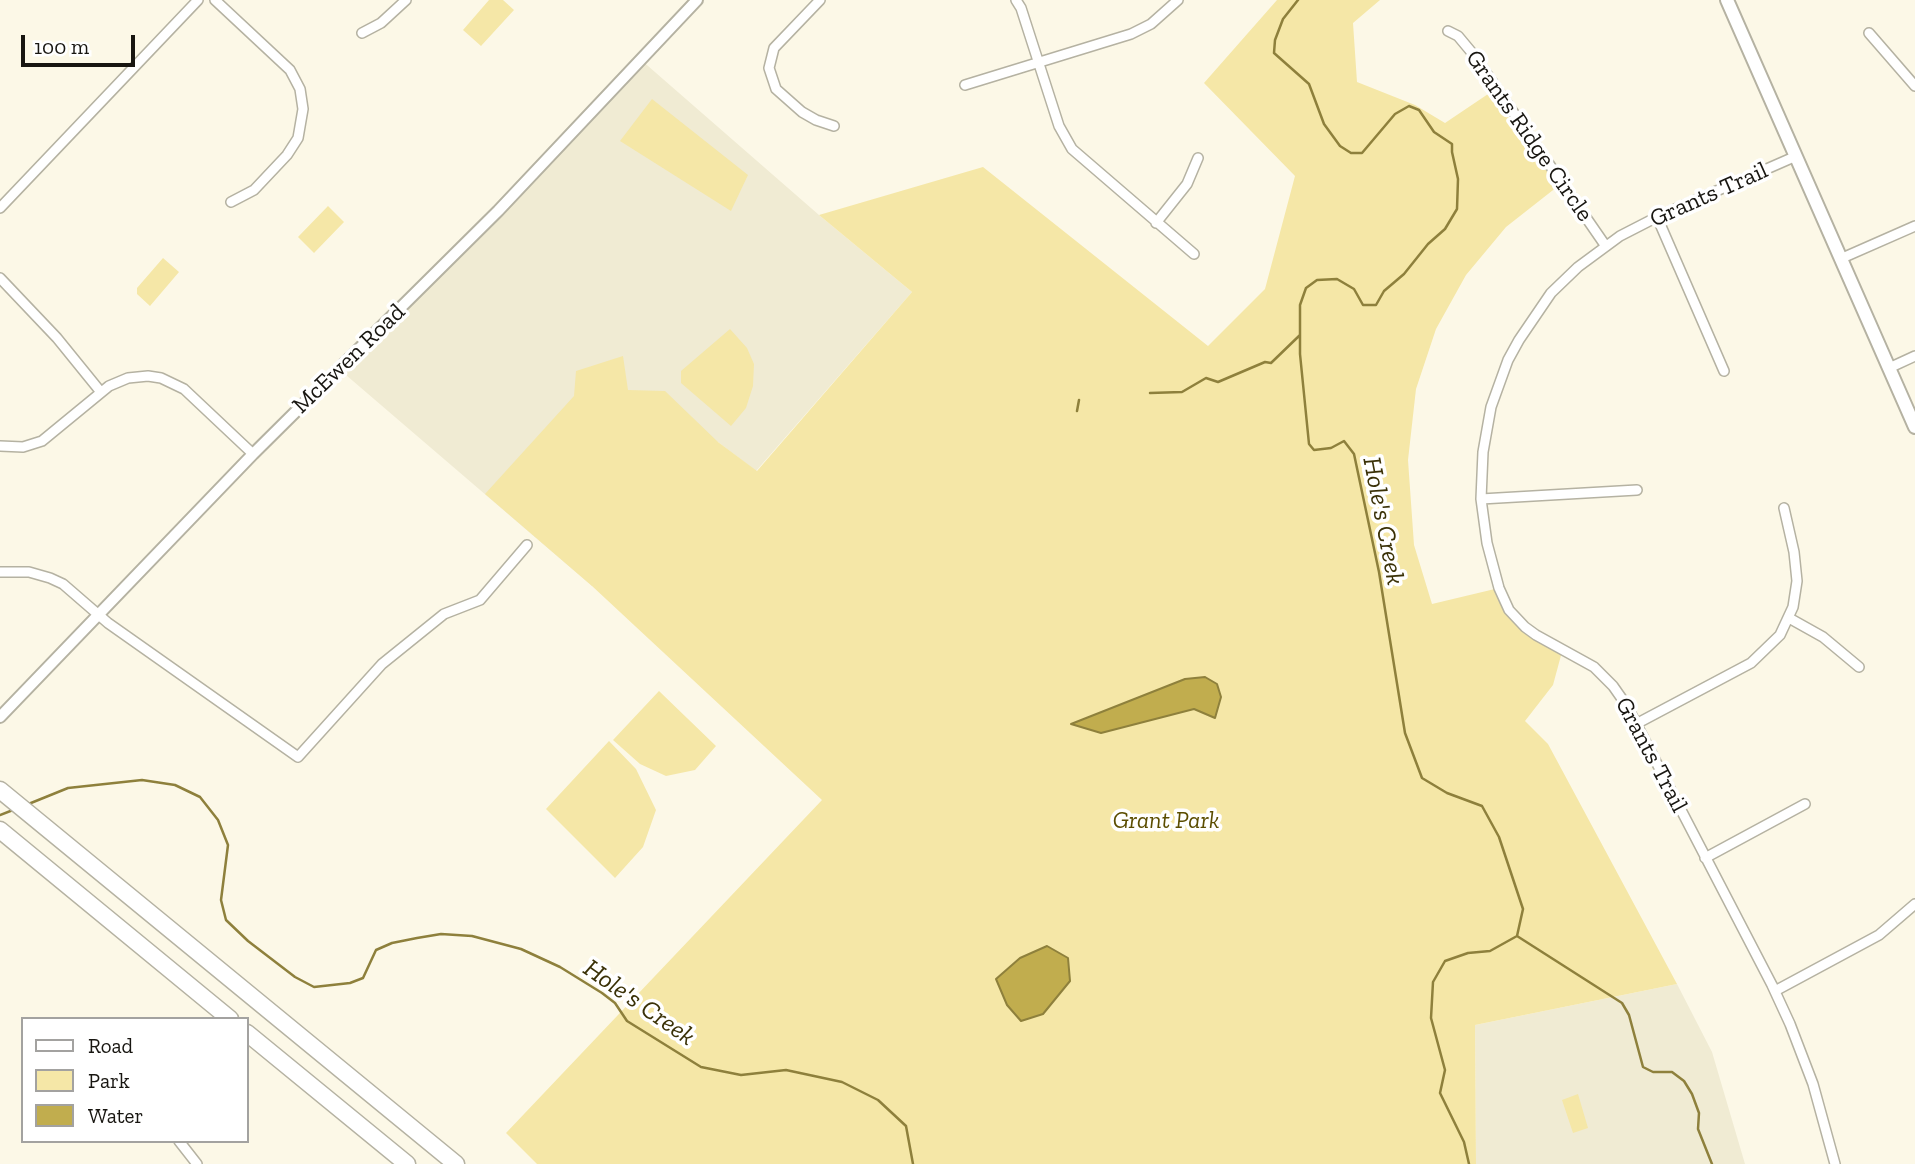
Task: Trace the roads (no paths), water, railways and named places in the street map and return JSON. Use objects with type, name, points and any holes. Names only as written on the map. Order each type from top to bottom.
[{"type":"highway","points":[[0,790],[456,1164]]},
{"type":"highway","points":[[0,830],[228,1017]]},
{"type":"highway","points":[[248,1034],[407,1164]]},
{"type":"main road","points":[[1727,0],[1915,427]]},
{"type":"street","points":[[0,208],[198,0]]},
{"type":"street","points":[[215,0],[290,70],[300,89],[303,109],[301,130],[288,156],[254,190],[231,202]]},
{"type":"street","points":[[362,33],[381,23],[406,0]]},
{"type":"street","name":"McEwen Road","points":[[0,717],[253,454],[491,218],[697,0]]},
{"type":"street","points":[[820,0],[774,48],[769,68],[776,89],[802,112],[834,126]]},
{"type":"street","points":[[1016,0],[1021,8],[1059,126],[1072,149],[1194,254]]},
{"type":"street","points":[[965,85],[1141,30],[1178,0]]},
{"type":"street","name":"Grants Ridge Circle","points":[[1448,31],[1458,36],[1473,54],[1605,245]]},
{"type":"street","points":[[1869,33],[1915,86]]},
{"type":"street","name":"Grants Trail","points":[[1794,157],[1657,217],[1605,245],[1551,293],[1535,314],[1508,360],[1487,424],[1482,460],[1481,499],[1493,565],[1509,610],[1536,635],[1583,659],[1603,675],[1621,696],[1636,724],[1774,991],[1813,1084],[1835,1164]]},
{"type":"street","points":[[1156,223],[1187,184],[1198,158]]},
{"type":"street","points":[[1657,217],[1724,371]]},
{"type":"street","points":[[1840,259],[1915,226]]},
{"type":"street","points":[[0,278],[57,338],[100,391]]},
{"type":"street","points":[[1889,368],[1915,356]]},
{"type":"street","points":[[0,446],[23,447],[42,441],[100,391],[118,381],[139,377],[161,379],[175,384],[192,396],[253,454]]},
{"type":"street","points":[[1481,499],[1637,490]]},
{"type":"street","points":[[1636,724],[1751,663],[1770,646],[1789,618],[1796,596],[1797,569],[1784,508]]},
{"type":"street","points":[[0,572],[29,572],[50,578],[72,591],[98,614],[279,746],[298,757],[382,664],[444,614],[480,600],[527,545]]},
{"type":"street","points":[[1789,618],[1823,637],[1859,667]]},
{"type":"street","points":[[1705,858],[1805,804]]},
{"type":"street","points":[[1774,991],[1879,935],[1915,904]]},
{"type":"street","points":[[181,1143],[197,1164]]},
{"type":"water","points":[[1205,677],[1217,684],[1221,697],[1215,718],[1194,709],[1101,733],[1071,724],[1185,679]]},
{"type":"water","points":[[1047,946],[1068,958],[1070,981],[1043,1014],[1021,1021],[1007,1005],[996,979],[1020,958]]},
{"type":"waterway","name":"Hole's Creek","points":[[1298,0],[1283,19],[1275,40],[1274,53],[1309,84],[1324,124],[1340,146],[1351,153],[1362,153],[1395,114],[1409,106],[1419,110],[1434,132],[1452,144],[1458,179],[1457,209],[1445,229],[1428,244],[1404,274],[1384,291],[1376,305],[1363,305],[1354,289],[1337,279],[1317,280],[1306,288],[1300,305],[1300,354],[1309,444],[1314,450],[1331,448],[1344,441],[1354,454],[1379,572],[1405,733],[1422,778],[1447,793],[1482,806],[1499,837],[1523,909],[1517,936],[1490,951],[1468,953],[1445,961],[1433,982],[1431,1018],[1445,1070],[1440,1093],[1464,1142],[1469,1164]]},
{"type":"waterway","points":[[1150,393],[1182,392],[1206,378],[1218,382],[1265,362],[1271,363],[1300,335]]},
{"type":"waterway","points":[[1077,411],[1079,400]]},
{"type":"waterway","name":"Hole's Creek","points":[[26,805],[68,788],[142,780],[175,785],[200,797],[218,820],[228,845],[221,900],[226,920],[248,941],[295,977],[314,987],[350,983],[363,978],[376,950],[392,943],[417,938],[441,934],[472,936],[521,949],[560,967],[602,993],[615,1003],[627,1021],[701,1067],[741,1075],[786,1070],[842,1082],[878,1100],[906,1126],[913,1164]]},
{"type":"waterway","name":"Hole's Creek","points":[[0,815],[13,810]]},
{"type":"waterway","points":[[1517,936],[1622,1003],[1629,1015],[1643,1067],[1653,1072],[1672,1072],[1684,1081],[1692,1094],[1699,1113],[1698,1129],[1712,1164]]},
{"type":"park label","name":"Grant Park","points":[[1166,821]]}]
